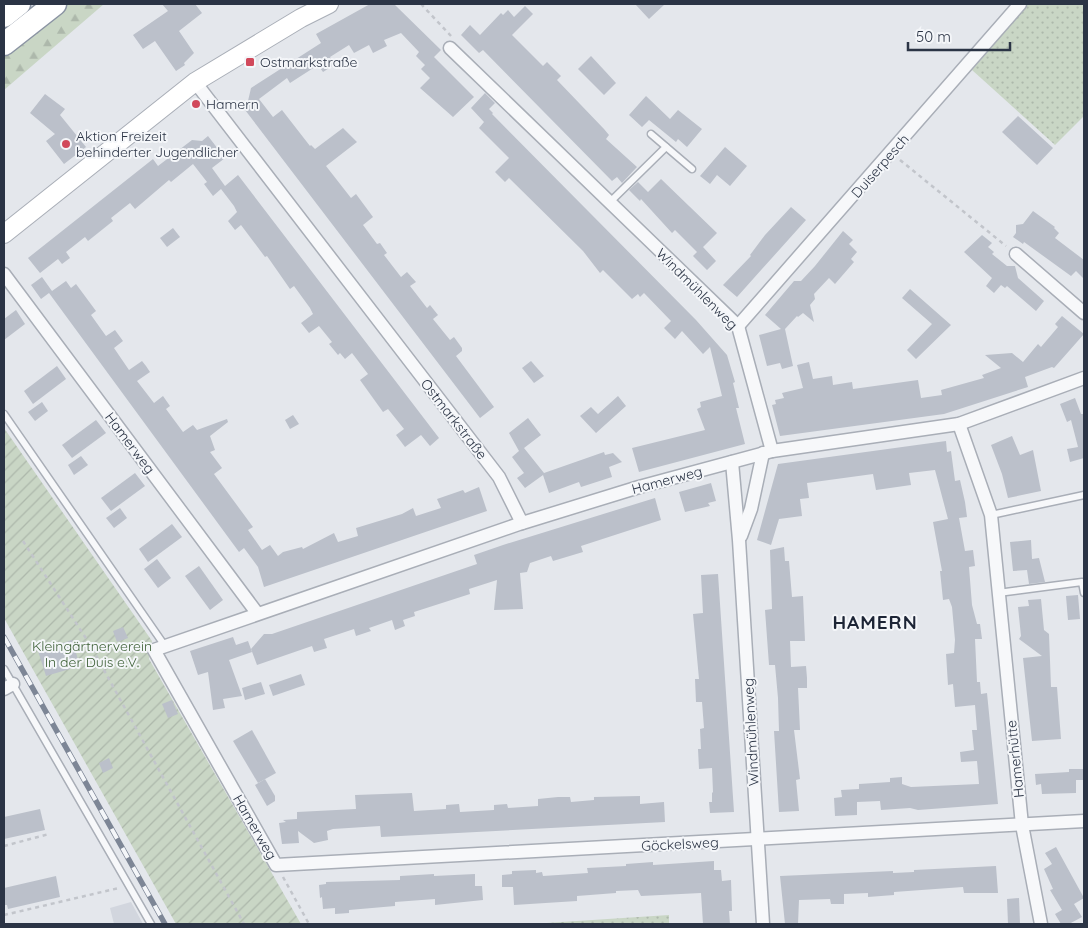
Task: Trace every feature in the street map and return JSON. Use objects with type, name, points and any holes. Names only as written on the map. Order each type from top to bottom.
[{"type":"highway","points":[[4,16],[19,4]]},
{"type":"highway","points":[[4,44],[55,4]]},
{"type":"main road","points":[[4,234],[195,82],[254,45],[329,4]]},
{"type":"street","name":"Duiserpesch","points":[[738,326],[1020,4]]},
{"type":"street","name":"Windmühlenweg","points":[[450,48],[738,326],[767,452],[751,509],[739,540]]},
{"type":"street","name":"Ostmarkstraße","points":[[195,82],[499,477],[522,523]]},
{"type":"street","points":[[1016,254],[1084,313]]},
{"type":"street","name":"Hamerweg","points":[[4,274],[257,613]]},
{"type":"street","name":"Hamerweg","points":[[276,865],[154,650],[522,523],[640,487],[767,452],[959,424],[1084,378]]},
{"type":"street","name":"Hamerhütte","points":[[959,424],[990,515],[1022,824],[1041,924]]},
{"type":"street","name":"Windmühlenweg","points":[[732,462],[739,540],[763,924]]},
{"type":"street","name":"Göckelsweg","points":[[276,865],[1084,821]]},
{"type":"lane","points":[[652,134],[692,169]]},
{"type":"lane","points":[[609,203],[666,147]]},
{"type":"lane","points":[[4,414],[164,646]]},
{"type":"lane","points":[[990,515],[1084,495]]},
{"type":"lane","points":[[998,593],[1082,582],[1084,592]]},
{"type":"lane","points":[[4,669],[8,686],[151,924]]},
{"type":"path","points":[[421,4],[451,36],[450,48]]},
{"type":"path","points":[[891,153],[1016,254]]},
{"type":"path","points":[[24,541],[88,643],[244,924]]},
{"type":"path","points":[[4,846],[49,834]]},
{"type":"path","points":[[276,865],[309,924]]},
{"type":"path","points":[[4,916],[128,886]]},
{"type":"shaded area","points":[[131,902],[143,924],[114,924],[110,908]]},
{"type":"green space","points":[[66,4],[104,4],[4,90],[4,49]]},
{"type":"green space","points":[[1027,4],[1084,4],[1084,116],[1055,145],[972,70]]},
{"type":"green space","name":"Kleingärtnerverein In der Duis e.V.","points":[[4,428],[152,641],[149,659],[301,924],[176,924],[4,618]]},
{"type":"green space","points":[[669,915],[669,924],[531,924]]},
{"type":"building","points":[[162,4],[195,4],[202,13],[179,31],[194,53],[184,63],[185,65],[176,71],[155,41],[143,49],[133,35],[168,11]]},
{"type":"building","points":[[370,4],[394,4],[441,50],[434,57],[474,97],[453,117],[420,88],[430,78],[421,69],[425,65],[416,56],[419,52],[401,33],[384,40],[387,46],[373,53],[369,45],[354,53],[349,45],[330,57],[334,65],[323,72],[318,65],[290,83],[287,78],[259,99],[273,117],[282,110],[310,146],[315,149],[343,128],[357,142],[326,166],[351,198],[356,194],[373,217],[363,225],[377,244],[380,243],[387,253],[384,255],[401,277],[407,272],[416,282],[410,286],[427,308],[430,305],[438,315],[433,319],[450,340],[454,337],[462,348],[462,351],[456,356],[494,407],[480,418],[242,106],[248,101],[251,88],[321,43],[316,34]]},
{"type":"building","points":[[635,4],[665,4],[649,19]]},
{"type":"building","points":[[525,6],[533,14],[512,35],[543,66],[547,62],[561,76],[557,80],[609,135],[606,139],[637,167],[622,183],[617,177],[612,181],[483,50],[479,53],[461,35],[470,25],[480,35],[501,13],[503,15],[508,10],[514,17]]},
{"type":"building","points":[[591,56],[616,83],[604,95],[578,69]]},
{"type":"building","points":[[485,93],[495,103],[489,109],[492,114],[696,320],[727,355],[735,382],[733,383],[739,408],[736,408],[745,444],[639,472],[632,448],[705,430],[697,409],[701,407],[700,402],[722,396],[710,347],[703,354],[682,331],[675,339],[664,328],[671,321],[644,293],[640,297],[638,294],[632,299],[603,270],[600,273],[583,251],[509,178],[505,182],[495,172],[509,158],[479,128],[484,122],[471,108]]},
{"type":"building","points":[[45,94],[65,109],[60,115],[86,147],[64,164],[46,141],[55,134],[30,113]]},
{"type":"building","points":[[646,96],[670,119],[678,110],[702,129],[687,147],[678,139],[676,142],[649,120],[642,127],[629,115]]},
{"type":"building","points":[[1018,116],[1053,148],[1037,165],[1002,132]]},
{"type":"building","points":[[208,136],[225,158],[212,168],[225,186],[238,175],[439,438],[430,446],[421,435],[405,447],[396,435],[404,429],[388,409],[383,412],[360,380],[368,374],[352,353],[345,359],[340,353],[338,355],[329,344],[332,342],[319,326],[309,333],[301,323],[313,314],[310,308],[294,286],[290,289],[267,256],[265,257],[241,225],[235,230],[228,221],[237,212],[234,206],[221,189],[213,196],[204,184],[207,182],[193,164],[171,182],[169,180],[135,209],[130,203],[111,218],[113,221],[88,241],[85,237],[66,252],[70,258],[62,264],[58,259],[40,273],[28,258],[153,159],[158,166],[192,140],[202,141]]},
{"type":"building","points":[[725,147],[747,166],[730,186],[717,175],[710,184],[700,176]]},
{"type":"building","points":[[661,179],[717,233],[703,247],[716,261],[707,270],[693,256],[697,252],[675,230],[672,233],[641,199],[640,201],[629,190],[638,182],[648,192]]},
{"type":"building","points":[[791,207],[806,220],[737,297],[723,285],[751,256],[765,235]]},
{"type":"building","points":[[1033,211],[1055,227],[1059,233],[1055,238],[1084,260],[1084,279],[1076,271],[1071,276],[1024,242],[1023,244],[1013,237],[1016,233],[1016,225],[1023,224]]},
{"type":"building","points":[[173,228],[180,237],[167,247],[160,238]]},
{"type":"building","points":[[843,231],[853,240],[849,244],[857,252],[851,259],[854,262],[835,284],[829,278],[814,294],[815,299],[810,305],[814,322],[803,313],[797,316],[785,329],[793,366],[782,369],[780,363],[767,366],[759,335],[781,329],[765,315],[794,281],[801,281],[815,266]]},
{"type":"building","points":[[982,235],[992,243],[988,247],[994,252],[992,254],[1007,266],[1015,266],[1018,278],[1044,301],[1036,311],[1007,286],[1005,288],[1001,285],[994,293],[986,286],[992,278],[964,252]]},
{"type":"building","points":[[42,277],[52,291],[66,281],[71,288],[76,284],[96,311],[91,315],[106,336],[115,330],[123,341],[114,348],[129,370],[142,361],[146,366],[150,372],[137,381],[154,403],[163,396],[170,406],[166,409],[183,432],[193,425],[197,430],[227,419],[228,422],[210,436],[215,450],[210,452],[222,468],[214,474],[253,527],[248,530],[262,550],[270,545],[278,556],[283,552],[302,547],[303,549],[334,533],[338,542],[358,536],[356,528],[402,514],[413,508],[416,516],[441,508],[437,499],[463,490],[465,493],[479,487],[487,511],[264,587],[258,567],[244,548],[239,552],[49,293],[41,299],[31,285]]},
{"type":"building","points":[[910,289],[951,325],[916,359],[907,350],[932,324],[902,298]]},
{"type":"building","points":[[16,310],[25,324],[4,340],[4,319]]},
{"type":"building","points":[[1062,316],[1084,334],[1054,368],[1052,367],[1025,377],[1028,387],[944,414],[780,436],[772,405],[776,404],[775,400],[784,398],[782,393],[803,388],[797,365],[809,362],[813,379],[832,376],[833,385],[852,382],[853,389],[918,380],[921,398],[942,395],[941,390],[984,378],[982,375],[1001,368],[985,355],[1012,353],[1023,362],[1038,344],[1041,347],[1058,327],[1055,324]]},
{"type":"building","points":[[531,361],[544,376],[534,383],[522,368]]},
{"type":"building","points":[[57,366],[66,379],[33,404],[24,391]]},
{"type":"building","points":[[618,396],[626,406],[596,433],[580,416],[591,407],[598,414]]},
{"type":"building","points":[[1075,398],[1081,414],[1084,414],[1084,458],[1070,462],[1067,449],[1078,447],[1071,420],[1067,422],[1060,404]]},
{"type":"building","points":[[42,402],[48,411],[35,421],[28,412]]},
{"type":"building","points":[[293,415],[299,424],[290,429],[285,420]]},
{"type":"building","points":[[528,418],[541,435],[524,448],[544,473],[604,452],[605,455],[613,453],[622,462],[609,467],[612,477],[581,487],[579,482],[549,493],[543,475],[525,488],[517,478],[524,473],[512,457],[519,451],[509,433]]},
{"type":"building","points":[[96,420],[106,433],[72,458],[62,445]]},
{"type":"building","points":[[1012,436],[1020,455],[1033,450],[1041,491],[1008,498],[1002,474],[991,445]]},
{"type":"building","points":[[946,441],[947,452],[951,451],[955,481],[960,480],[965,502],[967,517],[959,518],[965,551],[973,550],[975,566],[969,567],[972,605],[977,624],[980,624],[982,639],[975,639],[977,682],[980,682],[981,694],[987,693],[998,804],[918,810],[910,808],[881,810],[880,801],[857,802],[857,815],[835,816],[834,798],[842,797],[841,790],[859,789],[859,784],[890,782],[890,778],[902,777],[902,784],[911,787],[979,784],[977,761],[961,762],[960,752],[974,750],[972,730],[977,730],[975,705],[955,707],[953,684],[948,685],[946,654],[954,653],[955,640],[952,607],[949,599],[943,600],[940,571],[942,571],[933,522],[948,519],[935,470],[909,473],[911,485],[876,490],[873,474],[807,483],[809,498],[800,499],[802,516],[779,519],[771,545],[757,540],[778,464]]},
{"type":"building","points":[[81,456],[88,465],[74,475],[68,465]]},
{"type":"building","points":[[135,473],[145,486],[111,511],[101,498]]},
{"type":"building","points":[[711,483],[716,501],[708,503],[710,506],[685,512],[679,492]]},
{"type":"building","points":[[655,498],[661,520],[581,546],[583,552],[553,561],[551,556],[530,563],[527,572],[520,573],[523,609],[494,610],[497,580],[469,589],[470,594],[414,612],[415,616],[403,620],[405,626],[395,630],[392,620],[369,628],[371,631],[356,636],[354,629],[324,639],[327,648],[314,652],[312,646],[257,665],[251,649],[264,634],[272,634],[477,564],[474,555]]},
{"type":"building","points":[[120,508],[127,518],[114,528],[106,518]]},
{"type":"building","points":[[172,524],[182,537],[148,562],[139,549]]},
{"type":"building","points":[[1031,540],[1032,559],[1039,558],[1045,582],[1029,584],[1027,570],[1013,571],[1010,542]]},
{"type":"building","points":[[784,547],[785,561],[789,561],[792,597],[803,596],[805,641],[790,641],[791,667],[806,666],[807,688],[798,688],[800,730],[794,730],[800,779],[796,780],[799,811],[779,812],[774,731],[779,731],[778,698],[775,665],[769,665],[765,610],[772,609],[770,550]]},
{"type":"building","points":[[157,559],[171,578],[158,588],[144,569]]},
{"type":"building","points":[[199,566],[223,600],[210,610],[185,576]]},
{"type":"building","points":[[718,574],[734,812],[710,813],[709,802],[712,802],[713,792],[712,768],[699,769],[700,729],[704,728],[702,702],[696,702],[695,679],[699,679],[693,614],[703,613],[701,575]]},
{"type":"building","points":[[1078,595],[1080,619],[1068,620],[1066,596]]},
{"type":"building","points":[[1041,599],[1044,630],[1049,634],[1051,687],[1057,687],[1061,739],[1032,741],[1023,658],[1042,656],[1019,639],[1021,636],[1018,607],[1029,606],[1028,600]]},
{"type":"building","points":[[123,627],[128,638],[117,642],[113,631]]},
{"type":"building","points":[[233,637],[236,645],[248,641],[252,652],[229,660],[242,696],[223,699],[225,708],[213,710],[208,672],[198,675],[190,651]]},
{"type":"building","points":[[72,640],[80,666],[46,676],[38,651]]},
{"type":"building","points":[[301,674],[305,685],[273,696],[269,685]]},
{"type":"building","points":[[261,682],[265,694],[245,700],[242,688]]},
{"type":"building","points":[[172,700],[178,714],[168,718],[162,704]]},
{"type":"building","points":[[252,730],[276,773],[258,783],[233,741]]},
{"type":"building","points":[[109,758],[113,768],[103,773],[99,763]]},
{"type":"building","points":[[1069,769],[1084,769],[1084,780],[1076,780],[1076,793],[1042,794],[1041,784],[1036,785],[1035,774],[1069,772]]},
{"type":"building","points":[[265,779],[275,796],[275,801],[267,806],[255,785]]},
{"type":"building","points":[[412,793],[414,811],[446,809],[446,805],[459,804],[460,812],[494,810],[494,805],[507,804],[508,808],[538,806],[538,799],[558,797],[570,797],[571,802],[594,800],[594,797],[640,796],[640,804],[664,802],[665,822],[381,837],[380,826],[333,829],[327,831],[328,840],[314,843],[298,831],[299,843],[282,844],[279,823],[286,822],[283,820],[297,819],[297,812],[356,809],[355,795]]},
{"type":"building","points":[[40,809],[45,830],[4,839],[4,817]]},
{"type":"building","points":[[1056,847],[1084,898],[1074,904],[1082,917],[1069,924],[1061,924],[1055,914],[1062,910],[1050,890],[1053,889],[1044,869],[1052,864],[1045,853]]},
{"type":"building","points":[[714,861],[714,870],[721,870],[722,881],[731,880],[732,911],[729,911],[730,924],[703,924],[701,893],[641,896],[638,890],[616,891],[616,893],[577,896],[577,901],[514,905],[513,887],[502,887],[502,875],[512,874],[512,871],[536,870],[536,873],[542,872],[543,876],[588,873],[587,868],[626,866],[626,864],[653,862],[653,865]]},
{"type":"building","points":[[996,866],[998,893],[964,893],[963,887],[894,892],[894,895],[868,897],[868,893],[844,894],[844,904],[831,904],[830,899],[799,900],[798,924],[785,924],[780,876],[893,871],[893,873],[914,872],[914,870]]},
{"type":"building","points":[[434,874],[434,876],[475,874],[475,886],[482,886],[483,900],[435,905],[435,899],[395,902],[395,906],[349,910],[349,913],[335,914],[335,908],[323,909],[322,897],[320,898],[319,885],[326,884],[326,882],[400,880],[400,876]]},
{"type":"building","points":[[56,876],[60,897],[8,909],[7,905],[4,905],[4,888]]},
{"type":"building","points":[[1019,898],[1020,924],[1008,924],[1007,899]]},
{"type":"railway","points":[[4,637],[165,924]]},
{"type":"place","name":"Ostmarkstraße","points":[[250,62]]},
{"type":"place","name":"Hamern","points":[[196,104]]},
{"type":"place","name":"Aktion Freizeit behinderter Jugendlicher","points":[[66,144]]},
{"type":"district","name":"HAMERN","points":[[875,622]]}]
